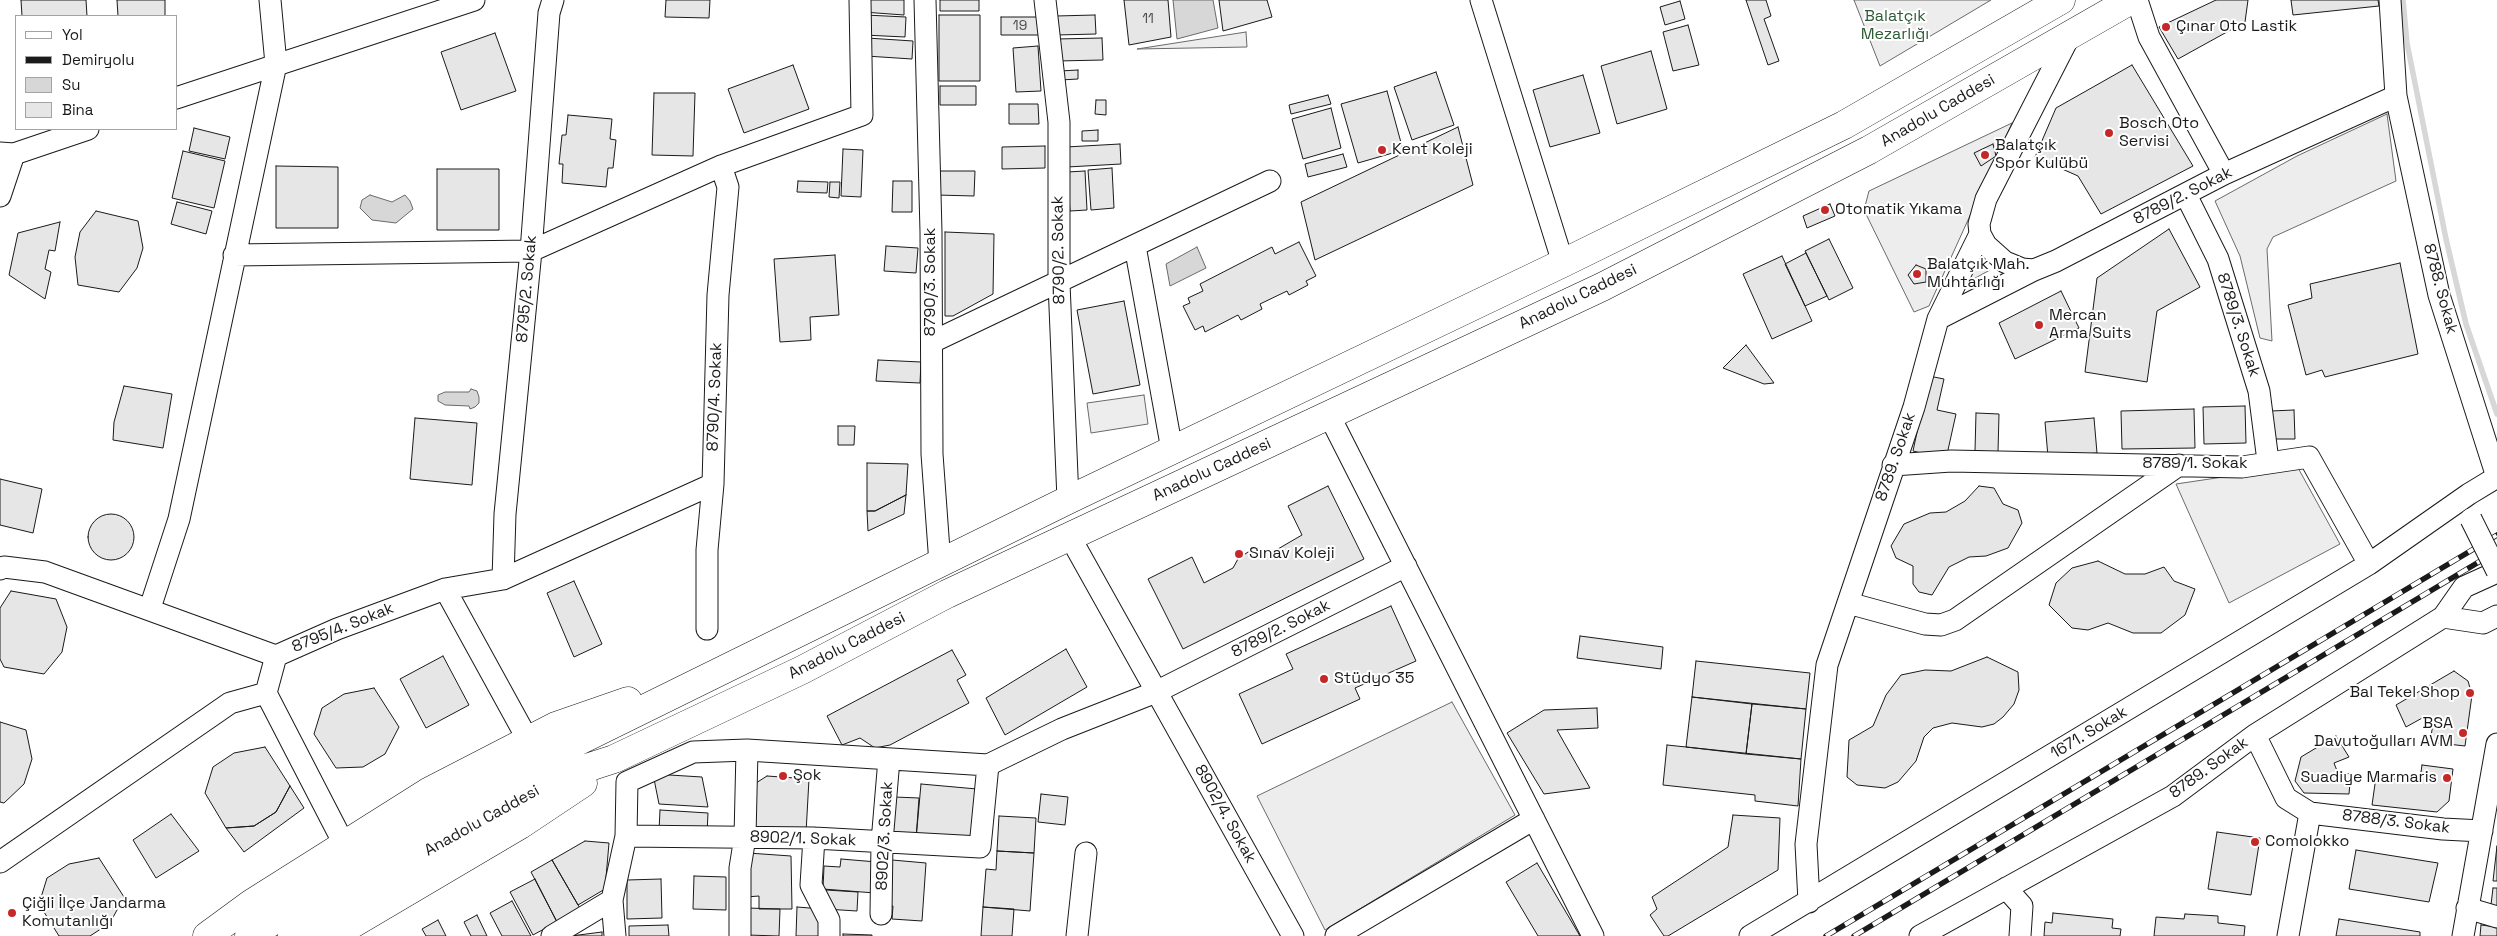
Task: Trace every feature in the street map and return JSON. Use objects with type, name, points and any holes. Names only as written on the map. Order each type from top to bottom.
[{"type":"highway","name":"Anadolu Caddesi","points":[[249,936],[447,811],[522,769],[1068,500],[1563,263],[1844,125],[2061,0]]},
{"type":"highway","name":"Anadolu Caddesi","points":[[292,936],[459,831],[568,774],[614,759],[802,670],[946,594],[1602,287],[1869,150],[2131,0]]},
{"type":"highway","points":[[207,936],[252,903],[428,792],[528,740],[556,726],[750,658]]},
{"type":"highway","points":[[332,936],[520,825],[578,788],[614,759]]},
{"type":"street","points":[[150,608],[180,519],[234,255],[276,64],[270,0]]},
{"type":"street","points":[[178,97],[474,0]]},
{"type":"street","name":"8795/2. Sokak","points":[[503,579],[505,514],[531,251],[549,13],[553,0]]},
{"type":"street","points":[[234,255],[531,251],[721,166],[862,114],[860,0]]},
{"type":"street","name":"8790/3. Sokak","points":[[925,0],[932,342],[932,454],[940,564]]},
{"type":"street","name":"8790/2. Sokak","points":[[1045,0],[1059,122],[1059,283],[1068,500]]},
{"type":"street","points":[[1481,0],[1563,263]]},
{"type":"street","points":[[2137,0],[2149,37],[2224,174]]},
{"type":"street","name":"8788. Sokak","points":[[2390,0],[2396,96],[2438,295],[2497,477]]},
{"type":"street","name":"8789. Sokak","points":[[1809,902],[1806,844],[1827,665],[1914,407],[1938,319],[1980,234],[1979,224],[1986,199],[2069,37]]},
{"type":"street","name":"8789/2. Sokak","points":[[1938,319],[2034,270],[2056,261],[2224,174],[2396,96]]},
{"type":"street","points":[[0,196],[7,154],[85,130]]},
{"type":"street","name":"8790/4. Sokak","points":[[707,629],[707,550],[713,484],[718,294],[728,187],[721,166]]},
{"type":"street","points":[[932,342],[1270,181]]},
{"type":"street","name":"8789/3. Sokak","points":[[2186,195],[2218,259],[2259,391],[2268,461]]},
{"type":"street","points":[[1980,234],[1986,245],[2005,262],[2022,269],[2034,270]]},
{"type":"street","points":[[1135,246],[1172,450]]},
{"type":"street","points":[[1329,415],[1593,936]]},
{"type":"street","name":"8789/1. Sokak","points":[[1893,465],[1951,462],[2242,466],[2309,457],[2369,564]]},
{"type":"street","points":[[1848,603],[1925,624],[1941,625],[1955,620],[2179,466]]},
{"type":"street","points":[[2369,564],[2468,494],[2497,477]]},
{"type":"street","name":"8795/4. Sokak","points":[[266,693],[276,656],[337,629],[445,589],[503,579],[713,484]]},
{"type":"street","points":[[2472,519],[2497,571],[2464,588],[2443,617],[2483,623],[2497,616]]},
{"type":"street","name":"8902/4. Sokak","points":[[1070,537],[1293,936]]},
{"type":"street","name":"1671. Sokak","points":[[1750,936],[2369,564]]},
{"type":"street","name":"8789/2. Sokak","points":[[1156,692],[1406,566]]},
{"type":"street","points":[[0,569],[4,567],[45,572],[150,608],[276,656]]},
{"type":"street","points":[[445,589],[528,740]]},
{"type":"street","name":"8789. Sokak","points":[[1920,936],[2173,796],[2255,735],[2443,617]]},
{"type":"street","points":[[615,936],[612,900],[626,836],[627,782],[693,752],[746,750],[988,765],[1062,728],[1156,692]]},
{"type":"street","points":[[0,862],[230,703],[266,693],[344,844]]},
{"type":"street","points":[[2255,735],[2286,798],[2310,813],[2288,936]]},
{"type":"street","points":[[740,936],[740,868],[745,837],[746,750]]},
{"type":"street","points":[[2463,936],[2467,908],[2488,819],[2496,754]]},
{"type":"street","name":"8902/3. Sokak","points":[[881,914],[882,842],[889,759]]},
{"type":"street","name":"8902/1. Sokak","points":[[626,836],[814,838],[980,846],[988,765]]},
{"type":"street","name":"8788/3. Sokak","points":[[2310,813],[2443,829],[2488,819]]},
{"type":"street","points":[[1336,936],[1534,820]]},
{"type":"street","points":[[814,838],[811,885],[829,920],[829,936]]},
{"type":"street","points":[[1077,936],[1086,853]]},
{"type":"street","points":[[2006,888],[2022,906],[2020,936]]},
{"type":"street","points":[[552,936],[612,900]]},
{"type":"street","points":[[2467,908],[2497,917]]},
{"type":"shaded area","name":"Balatçık Mezarlığı","points":[[1854,0],[1991,0],[1880,66]]},
{"type":"shaded area","points":[[1246,32],[1247,47],[1137,49]]},
{"type":"shaded area","points":[[2387,114],[2396,181],[2273,237],[2267,249],[2272,341],[2260,338],[2240,256],[2215,201],[2297,156]]},
{"type":"shaded area","points":[[2012,123],[1929,306],[1914,312],[1864,210],[1869,191]]},
{"type":"shaded area","points":[[1977,255],[1990,270],[1968,282]]},
{"type":"shaded area","points":[[1144,395],[1148,424],[1091,433],[1087,403]]},
{"type":"shaded area","points":[[2297,466],[2340,544],[2229,603],[2176,484]]},
{"type":"shaded area","points":[[1452,702],[1515,815],[1325,930],[1257,796]]},
{"type":"water","points":[[1173,0],[1213,0],[1218,28],[1177,39]]},
{"type":"water","points":[[370,195],[392,202],[405,195],[413,209],[396,223],[372,220],[360,208],[362,200]]},
{"type":"water","points":[[1197,247],[1206,268],[1170,286],[1166,264]]},
{"type":"water","points":[[471,389],[477,391],[479,403],[470,409],[469,406],[445,405],[438,401],[438,395],[445,392],[469,392]]},
{"type":"building","points":[[21,0],[86,0],[87,15],[22,15]]},
{"type":"building","points":[[117,0],[165,0],[165,15],[118,15]]},
{"type":"building","points":[[666,0],[710,0],[709,18],[665,17]]},
{"type":"building","points":[[864,0],[904,0],[904,15],[863,12]]},
{"type":"building","points":[[940,0],[979,0],[979,11],[940,11]]},
{"type":"building","points":[[1124,0],[1168,0],[1171,37],[1129,45]]},
{"type":"building","points":[[1219,0],[1267,0],[1272,17],[1223,31]]},
{"type":"building","points":[[1746,0],[1766,0],[1771,16],[1764,19],[1779,61],[1768,65]]},
{"type":"building","points":[[2216,0],[2248,0],[2245,22],[2178,59],[2159,27]]},
{"type":"building","points":[[2291,0],[2378,0],[2379,6],[2293,15]]},
{"type":"building","points":[[1680,1],[1685,19],[1665,25],[1660,7]]},
{"type":"building","points":[[865,15],[906,17],[905,37],[864,35]]},
{"type":"building","points":[[939,15],[980,15],[980,81],[939,81]]},
{"type":"building","points":[[1095,15],[1096,34],[1056,35],[1056,16]]},
{"type":"building","points":[[1001,17],[1039,17],[1039,35],[1001,35]]},
{"type":"building","points":[[1688,25],[1699,65],[1673,71],[1663,32]]},
{"type":"building","points":[[495,33],[516,91],[461,110],[441,52]]},
{"type":"building","points":[[867,38],[913,41],[912,59],[866,56]]},
{"type":"building","points":[[1102,38],[1103,60],[1057,61],[1057,39]]},
{"type":"building","points":[[1038,46],[1041,91],[1016,92],[1013,48]]},
{"type":"building","points":[[1651,51],[1667,109],[1617,124],[1601,66]]},
{"type":"building","points":[[793,65],[809,109],[744,133],[728,89]]},
{"type":"building","name":"Bosch Oto Servisi","points":[[2132,65],[2193,166],[2101,214],[2078,176],[2035,157],[2056,108]]},
{"type":"building","points":[[1078,70],[1078,79],[1060,80],[1060,71]]},
{"type":"building","points":[[1436,72],[1454,125],[1412,140],[1394,87]]},
{"type":"building","points":[[1583,75],[1600,133],[1550,147],[1533,90]]},
{"type":"building","points":[[940,86],[976,86],[976,105],[940,105]]},
{"type":"building","points":[[1387,91],[1403,150],[1358,163],[1341,104]]},
{"type":"building","points":[[654,93],[695,93],[693,156],[652,155]]},
{"type":"building","points":[[1328,95],[1331,104],[1291,114],[1289,105]]},
{"type":"building","points":[[1096,100],[1106,100],[1106,115],[1095,114]]},
{"type":"building","points":[[1009,104],[1038,104],[1039,124],[1009,124]]},
{"type":"building","points":[[1331,108],[1341,148],[1303,159],[1292,119]]},
{"type":"building","points":[[568,115],[612,119],[610,139],[616,140],[613,168],[608,168],[606,187],[562,183],[563,164],[559,164],[562,135],[566,135]]},
{"type":"building","points":[[1458,127],[1473,185],[1315,260],[1301,202]]},
{"type":"building","points":[[194,128],[230,137],[225,159],[189,151]]},
{"type":"building","points":[[1098,130],[1098,141],[1082,141],[1082,131]]},
{"type":"building","points":[[1120,144],[1121,164],[1067,167],[1066,147]]},
{"type":"building","name":"Balatçık Spor Kulübü","points":[[1993,144],[1996,156],[1981,166],[1974,153]]},
{"type":"building","points":[[1045,146],[1045,168],[1002,169],[1002,147]]},
{"type":"building","points":[[843,149],[863,150],[861,197],[841,196]]},
{"type":"building","points":[[183,151],[225,161],[214,208],[172,198]]},
{"type":"building","points":[[1343,154],[1347,167],[1308,177],[1305,164]]},
{"type":"building","points":[[276,166],[338,167],[338,228],[276,228]]},
{"type":"building","points":[[1112,168],[1114,208],[1091,210],[1088,170]]},
{"type":"building","points":[[437,169],[499,169],[499,230],[437,230]]},
{"type":"building","points":[[937,171],[975,171],[974,196],[936,195]]},
{"type":"building","points":[[1085,171],[1087,210],[1070,211],[1067,172]]},
{"type":"building","points":[[798,181],[828,182],[827,193],[797,192]]},
{"type":"building","points":[[893,181],[912,181],[912,212],[892,212]]},
{"type":"building","points":[[830,182],[840,182],[839,198],[829,197]]},
{"type":"building","points":[[177,202],[212,211],[206,234],[171,224]]},
{"type":"building","name":"Otomatik Yıkama","points":[[1830,204],[1835,216],[1807,228],[1803,216]]},
{"type":"building","points":[[96,211],[138,221],[143,248],[137,268],[119,292],[78,285],[75,257],[80,232]]},
{"type":"building","points":[[60,222],[55,251],[49,250],[45,269],[51,272],[45,299],[9,275],[18,233]]},
{"type":"building","points":[[2169,229],[2200,287],[2157,311],[2147,382],[2085,372],[2097,278]]},
{"type":"building","points":[[945,232],[994,234],[993,294],[953,316],[945,316]]},
{"type":"building","points":[[1829,239],[1853,288],[1829,300],[1805,251]]},
{"type":"building","points":[[1299,242],[1316,276],[1306,281],[1308,285],[1289,295],[1287,291],[1260,304],[1262,309],[1241,320],[1238,315],[1205,332],[1203,326],[1195,330],[1183,306],[1190,303],[1188,298],[1203,291],[1200,284],[1272,247],[1275,254]]},
{"type":"building","points":[[886,246],[918,248],[916,273],[884,271]]},
{"type":"building","points":[[1806,253],[1827,296],[1805,306],[1785,264]]},
{"type":"building","points":[[835,255],[839,315],[810,317],[811,340],[780,342],[774,259]]},
{"type":"building","points":[[1782,256],[1812,321],[1772,339],[1743,274]]},
{"type":"building","points":[[2400,263],[2418,354],[2325,377],[2322,370],[2306,375],[2288,305],[2312,298],[2310,284]]},
{"type":"building","name":"Balatçık Mah. Muhtarlığı","points":[[1916,265],[1926,269],[1926,282],[1914,284],[1908,275]]},
{"type":"building","name":"Mercan Arma Suits","points":[[2061,291],[2079,328],[2015,359],[1999,323]]},
{"type":"building","points":[[1124,301],[1140,385],[1093,394],[1077,310]]},
{"type":"building","points":[[1746,345],[1774,383],[1764,384],[1723,368]]},
{"type":"building","points":[[878,360],[921,362],[920,383],[876,381]]},
{"type":"building","points":[[1929,376],[1944,379],[1937,410],[1956,414],[1946,459],[1913,451]]},
{"type":"building","points":[[124,386],[172,394],[163,448],[113,440],[114,422]]},
{"type":"building","points":[[2245,406],[2246,443],[2204,444],[2203,407]]},
{"type":"building","points":[[2194,409],[2195,448],[2122,449],[2121,411]]},
{"type":"building","points":[[2294,410],[2295,439],[2272,439],[2271,411]]},
{"type":"building","points":[[1976,413],[1999,414],[1998,452],[1975,451]]},
{"type":"building","points":[[415,418],[477,423],[472,485],[410,479]]},
{"type":"building","points":[[2094,418],[2097,453],[2048,457],[2045,422]]},
{"type":"building","points":[[838,426],[855,426],[854,445],[838,445]]},
{"type":"building","points":[[867,463],[908,464],[906,495],[875,511],[867,511]]},
{"type":"building","points":[[0,479],[42,489],[33,533],[0,525]]},
{"type":"building","points":[[1328,486],[1364,559],[1183,649],[1148,579],[1192,557],[1204,583],[1233,568],[1238,559],[1248,552],[1260,550],[1271,553],[1302,535],[1288,506]]},
{"type":"building","points":[[1979,486],[1994,488],[2003,504],[2018,510],[2022,523],[2008,548],[1986,556],[1969,557],[1949,567],[1932,595],[1919,592],[1913,584],[1913,566],[1896,558],[1891,546],[1904,524],[1930,513],[1946,512],[1965,501]]},
{"type":"building","points":[[906,495],[904,514],[868,531],[867,511],[875,511]]},
{"type":"building","points":[[111,514],[124,518],[130,524],[134,537],[130,550],[124,556],[111,560],[98,556],[92,550],[88,537],[92,524],[98,518]]},
{"type":"building","points":[[2098,561],[2125,574],[2145,574],[2164,567],[2174,581],[2195,589],[2185,615],[2161,633],[2133,633],[2108,623],[2088,630],[2072,628],[2049,605],[2056,583],[2072,568]]},
{"type":"building","points":[[574,581],[602,644],[574,657],[547,593]]},
{"type":"building","points":[[11,591],[56,599],[67,627],[62,652],[44,674],[4,667],[0,659],[0,608]]},
{"type":"building","name":"Stüdyo 35","points":[[1391,606],[1416,661],[1355,688],[1360,699],[1262,744],[1239,694],[1293,669],[1286,654]]},
{"type":"building","points":[[1580,636],[1663,647],[1661,669],[1577,658]]},
{"type":"building","points":[[1066,649],[1087,687],[1005,735],[986,698]]},
{"type":"building","points":[[952,650],[966,675],[957,680],[969,703],[890,745],[875,748],[860,738],[842,745],[827,716]]},
{"type":"building","points":[[443,656],[469,705],[426,728],[400,679]]},
{"type":"building","points":[[1987,657],[2018,672],[2019,690],[2014,704],[2003,717],[1994,724],[1982,727],[1952,723],[1933,728],[1924,737],[1916,761],[1898,782],[1885,788],[1857,785],[1847,777],[1849,740],[1873,726],[1886,695],[1901,675],[1925,670],[1951,671]]},
{"type":"building","points":[[1696,661],[1810,673],[1806,709],[1692,697]]},
{"type":"building","points":[[2454,671],[2468,681],[2472,695],[2465,746],[2430,742],[2433,724],[2424,717],[2406,727],[2396,705]]},
{"type":"building","points":[[374,688],[399,727],[385,754],[363,767],[336,768],[314,734],[322,708],[344,694]]},
{"type":"building","points":[[1692,697],[1752,704],[1746,754],[1686,747]]},
{"type":"building","points":[[1752,704],[1806,709],[1801,759],[1746,754]]},
{"type":"building","points":[[1597,708],[1598,728],[1557,730],[1590,788],[1544,794],[1507,733],[1544,710]]},
{"type":"building","points":[[0,722],[26,730],[32,759],[24,784],[4,803],[0,802]]},
{"type":"building","points":[[2336,736],[2349,757],[2334,763],[2339,776],[2351,773],[2349,794],[2304,793],[2295,781],[2301,757]]},
{"type":"building","points":[[1667,745],[1801,759],[1798,806],[1755,801],[1755,795],[1663,785]]},
{"type":"building","points":[[265,747],[290,786],[276,812],[254,826],[226,828],[205,793],[213,767],[234,753]]},
{"type":"building","points":[[2422,765],[2453,769],[2449,801],[2437,812],[2372,805],[2376,777],[2410,781],[2421,772]]},
{"type":"building","points":[[653,774],[702,777],[708,807],[659,804]]},
{"type":"building","points":[[767,776],[809,779],[806,833],[752,833],[756,783]]},
{"type":"building","points":[[921,784],[977,789],[972,843],[916,839]]},
{"type":"building","points":[[290,786],[304,808],[244,852],[226,828],[254,826],[276,812]]},
{"type":"building","points":[[1041,794],[1068,797],[1065,825],[1038,822]]},
{"type":"building","points":[[894,797],[919,798],[916,839],[891,837]]},
{"type":"building","points":[[660,810],[708,813],[707,834],[659,831]]},
{"type":"building","points":[[171,814],[199,851],[156,878],[133,840]]},
{"type":"building","points":[[1733,815],[1780,818],[1778,870],[1668,936],[1664,936],[1650,915],[1657,909],[1652,897],[1728,847]]},
{"type":"building","points":[[999,816],[1036,818],[1034,853],[997,851]]},
{"type":"building","points":[[2217,832],[2260,838],[2251,895],[2208,889]]},
{"type":"building","points":[[585,841],[609,843],[605,889],[578,905],[552,860]]},
{"type":"building","points":[[2497,846],[2497,881],[2493,881]]},
{"type":"building","points":[[2356,850],[2438,863],[2429,902],[2349,889]]},
{"type":"building","points":[[997,851],[1034,853],[1030,911],[983,907],[986,869],[996,870]]},
{"type":"building","points":[[748,853],[791,856],[792,909],[759,909],[759,896],[746,897]]},
{"type":"building","points":[[99,858],[124,897],[110,923],[90,936],[59,936],[39,904],[47,878],[69,864]]},
{"type":"building","points":[[841,859],[877,862],[875,893],[823,889],[824,866],[840,867]]},
{"type":"building","points":[[552,860],[581,910],[557,922],[531,872]]},
{"type":"building","points":[[892,860],[926,863],[922,921],[892,919],[893,906],[888,906]]},
{"type":"building","points":[[1537,863],[1580,936],[1538,936],[1506,882]]},
{"type":"building","points":[[694,876],[726,877],[726,910],[693,909]]},
{"type":"building","points":[[535,879],[557,922],[533,935],[510,892]]},
{"type":"building","points":[[661,879],[662,918],[627,919],[627,880]]},
{"type":"building","points":[[2493,888],[2497,888],[2497,914],[2490,913]]},
{"type":"building","points":[[826,890],[858,892],[857,911],[825,909]]},
{"type":"building","points":[[512,901],[531,936],[502,936],[490,913]]},
{"type":"building","points":[[797,907],[822,909],[821,936],[796,936]]},
{"type":"building","points":[[983,907],[1014,909],[1012,936],[981,936]]},
{"type":"building","points":[[747,908],[780,909],[779,936],[747,935]]},
{"type":"building","points":[[2053,913],[2113,919],[2112,928],[2121,929],[2120,936],[2044,936],[2045,922],[2052,923]]},
{"type":"building","points":[[2185,914],[2218,916],[2218,923],[2245,926],[2244,936],[2154,936],[2156,917],[2184,919]]},
{"type":"building","points":[[477,915],[487,936],[471,936],[464,922]]},
{"type":"building","points":[[2339,919],[2420,932],[2420,936],[2336,936]]},
{"type":"building","points":[[438,920],[446,936],[426,936],[422,929]]},
{"type":"building","points":[[668,925],[669,936],[629,936],[629,926]]},
{"type":"building","points":[[2481,925],[2497,927],[2497,936],[2480,936]]},
{"type":"building","points":[[602,932],[602,936],[571,936]]},
{"type":"building","points":[[843,934],[872,935],[872,936],[843,936]]},
{"type":"waterway","points":[[2403,0],[2407,43],[2446,239],[2466,324],[2497,414]]},
{"type":"railway","points":[[1826,936],[2497,535]]},
{"type":"railway","points":[[1854,936],[2497,551]]},
{"type":"place","name":"Çınar Oto Lastik","points":[[2166,27]]},
{"type":"place","name":"Bosch Oto Servisi","points":[[2109,133]]},
{"type":"place","name":"Kent Koleji","points":[[1382,150]]},
{"type":"place","name":"Balatçık Spor Kulübü","points":[[1985,155]]},
{"type":"place","name":"Otomatik Yıkama","points":[[1825,210]]},
{"type":"place","name":"Balatçık Mah. Muhtarlığı","points":[[1917,274]]},
{"type":"place","name":"Mercan Arma Suits","points":[[2039,325]]},
{"type":"place","name":"Sınav Koleji","points":[[1239,554]]},
{"type":"place","name":"Stüdyo 35","points":[[1324,679]]},
{"type":"place","name":"Bal Tekel Shop","points":[[2470,693]]},
{"type":"place","name":"BSA Davutoğulları AVM","points":[[2463,733]]},
{"type":"place","name":"Şok","points":[[783,776]]},
{"type":"place","name":"Suadiye Marmaris","points":[[2447,778]]},
{"type":"place","name":"Comolokko","points":[[2255,842]]},
{"type":"place","name":"Çiğli İlçe Jandarma Komutanlığı","points":[[12,913]]}]
